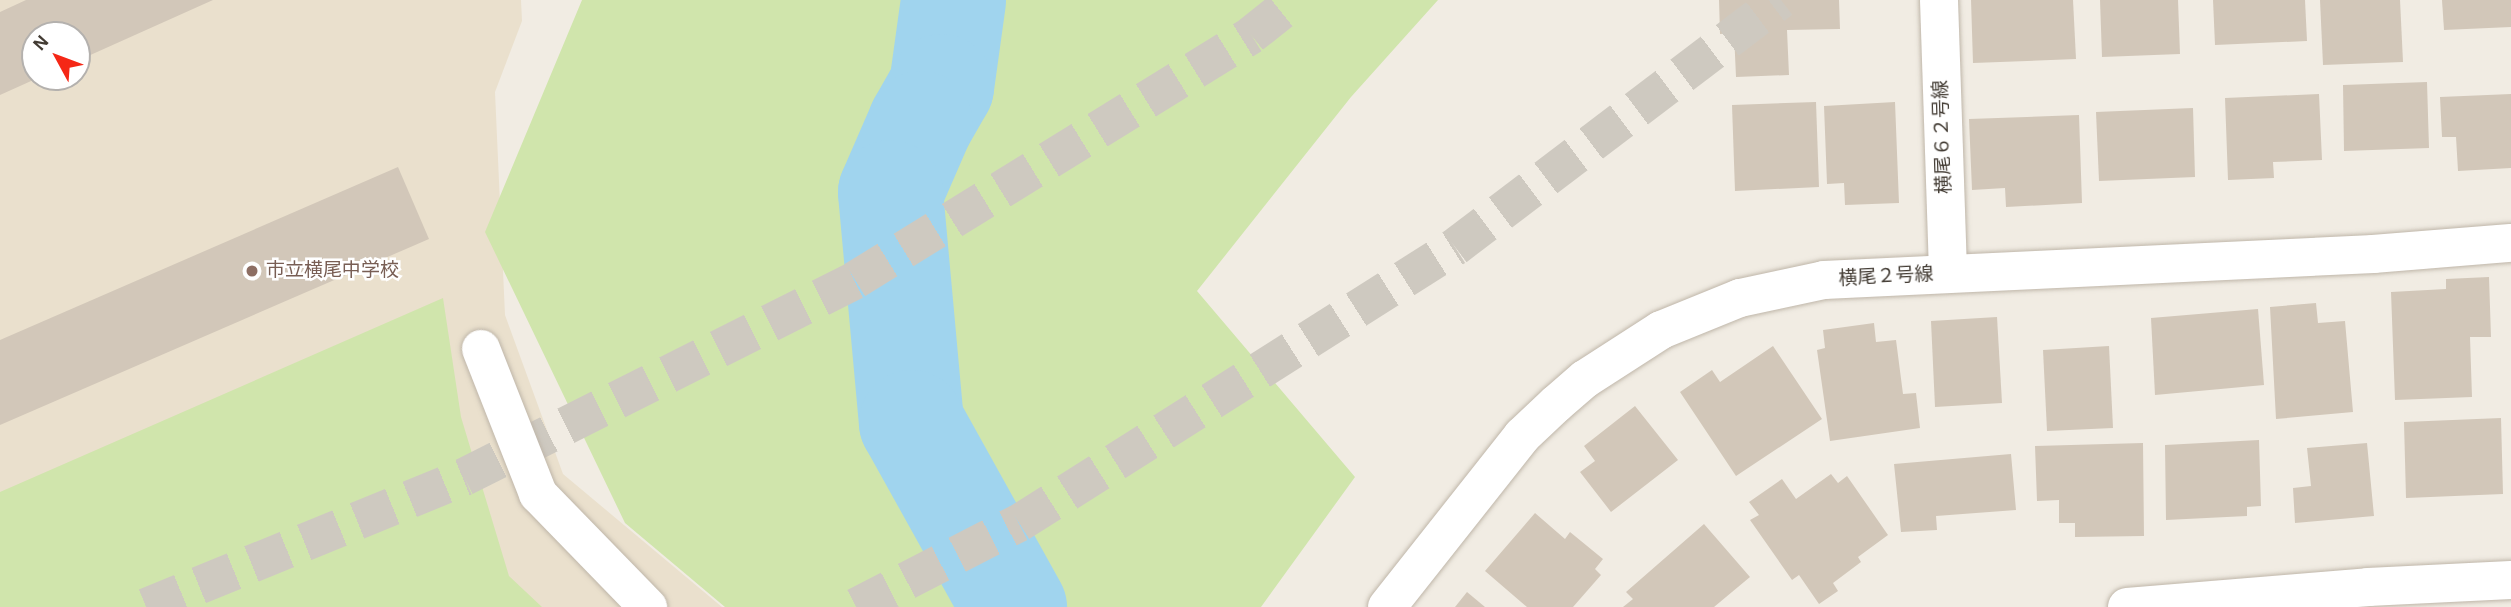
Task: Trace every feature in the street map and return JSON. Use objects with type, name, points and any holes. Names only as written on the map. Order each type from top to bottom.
[{"type":"street","name":"横尾６２号線","points":[[1939,0],[1948,274]]},
{"type":"street","name":"横尾２号線","points":[[1387,607],[1522,436],[1585,379],[1638,344],[1710,309],[1788,286],[1824,280],[2373,254],[2511,243]]},
{"type":"street","points":[[481,349],[538,495],[648,607]]},
{"type":"street","points":[[2127,607],[2369,597],[2511,580]]},
{"type":"shaded area","name":"市立横尾中学校","points":[[0,0],[521,0],[522,21],[495,92],[505,315],[563,474],[722,607],[0,607]]},
{"type":"green space","points":[[582,0],[1438,0],[1351,97],[1197,291],[1355,477],[1261,607],[725,607],[625,523],[485,232]]},
{"type":"green space","points":[[443,298],[461,417],[509,576],[542,607],[0,607],[0,492]]},
{"type":"building","points":[[26,0],[213,0],[91,55],[91,21],[21,21],[21,86],[0,95],[0,12]]},
{"type":"building","points":[[1719,0],[1839,0],[1840,29],[1787,30],[1789,75],[1736,77],[1734,33],[1720,34]]},
{"type":"building","points":[[1971,0],[2073,0],[2076,59],[1973,63]]},
{"type":"building","points":[[2100,0],[2178,0],[2180,54],[2102,57]]},
{"type":"building","points":[[2213,0],[2305,0],[2307,41],[2215,45]]},
{"type":"building","points":[[2320,0],[2400,0],[2403,62],[2323,65]]},
{"type":"building","points":[[2442,0],[2511,0],[2511,27],[2444,30]]},
{"type":"building","points":[[2427,82],[2429,148],[2344,151],[2343,85]]},
{"type":"building","points":[[2319,94],[2322,160],[2273,162],[2274,178],[2228,180],[2225,98]]},
{"type":"building","points":[[2511,94],[2511,168],[2458,171],[2456,137],[2442,137],[2440,97]]},
{"type":"building","points":[[1816,102],[1819,187],[1735,191],[1732,105]]},
{"type":"building","points":[[1895,102],[1899,203],[1845,205],[1844,183],[1827,184],[1824,106]]},
{"type":"building","points":[[2193,108],[2195,177],[2099,181],[2096,112]]},
{"type":"building","points":[[2079,115],[2082,203],[2006,207],[2005,188],[1972,190],[1969,119]]},
{"type":"building","points":[[398,167],[429,239],[0,425],[0,340]]},
{"type":"building","points":[[2489,277],[2491,337],[2470,337],[2472,397],[2395,400],[2391,292],[2446,289],[2446,279]]},
{"type":"building","points":[[2316,303],[2318,323],[2345,321],[2353,412],[2276,419],[2270,307]]},
{"type":"building","points":[[2258,309],[2264,385],[2155,395],[2151,318]]},
{"type":"building","points":[[1997,317],[2002,403],[1935,407],[1931,321]]},
{"type":"building","points":[[1874,323],[1876,342],[1896,340],[1903,394],[1916,393],[1920,428],[1830,441],[1817,350],[1825,348],[1823,330]]},
{"type":"building","points":[[1773,346],[1822,419],[1736,476],[1680,392],[1712,370],[1720,382]]},
{"type":"building","points":[[2109,346],[2113,428],[2047,431],[2043,350]]},
{"type":"building","points":[[1635,406],[1678,460],[1611,512],[1580,472],[1595,461],[1584,446]]},
{"type":"building","points":[[2501,418],[2503,494],[2406,498],[2404,422]]},
{"type":"building","points":[[2259,440],[2261,506],[2247,507],[2247,516],[2166,520],[2165,445]]},
{"type":"building","points":[[2143,443],[2144,536],[2075,537],[2075,523],[2059,523],[2059,500],[2037,501],[2035,446]]},
{"type":"building","points":[[2367,443],[2374,516],[2295,523],[2293,488],[2311,486],[2307,448]]},
{"type":"building","points":[[2011,454],[2016,510],[1936,516],[1937,530],[1901,532],[1894,464]]},
{"type":"building","points":[[1831,474],[1838,483],[1847,476],[1888,535],[1858,557],[1861,562],[1833,583],[1838,591],[1819,604],[1799,575],[1792,580],[1750,520],[1759,515],[1749,502],[1782,479],[1796,499]]},
{"type":"building","points":[[1535,513],[1565,539],[1570,532],[1603,559],[1595,569],[1601,575],[1573,607],[1527,607],[1485,571]]},
{"type":"building","points":[[1704,524],[1750,577],[1714,607],[1623,607],[1633,599],[1626,592]]},
{"type":"building","points":[[1467,592],[1485,607],[1455,607]]},
{"type":"waterway","points":[[953,0],[941,86],[920,123],[890,192],[911,422],[1014,607]]},
{"type":"tunnel","points":[[146,607],[464,477],[855,280],[1251,35],[1295,0]]},
{"type":"tunnel","points":[[856,607],[1019,523],[1455,247],[1781,0]]},
{"type":"place","name":"市立横尾中学校","points":[[252,271]]}]
